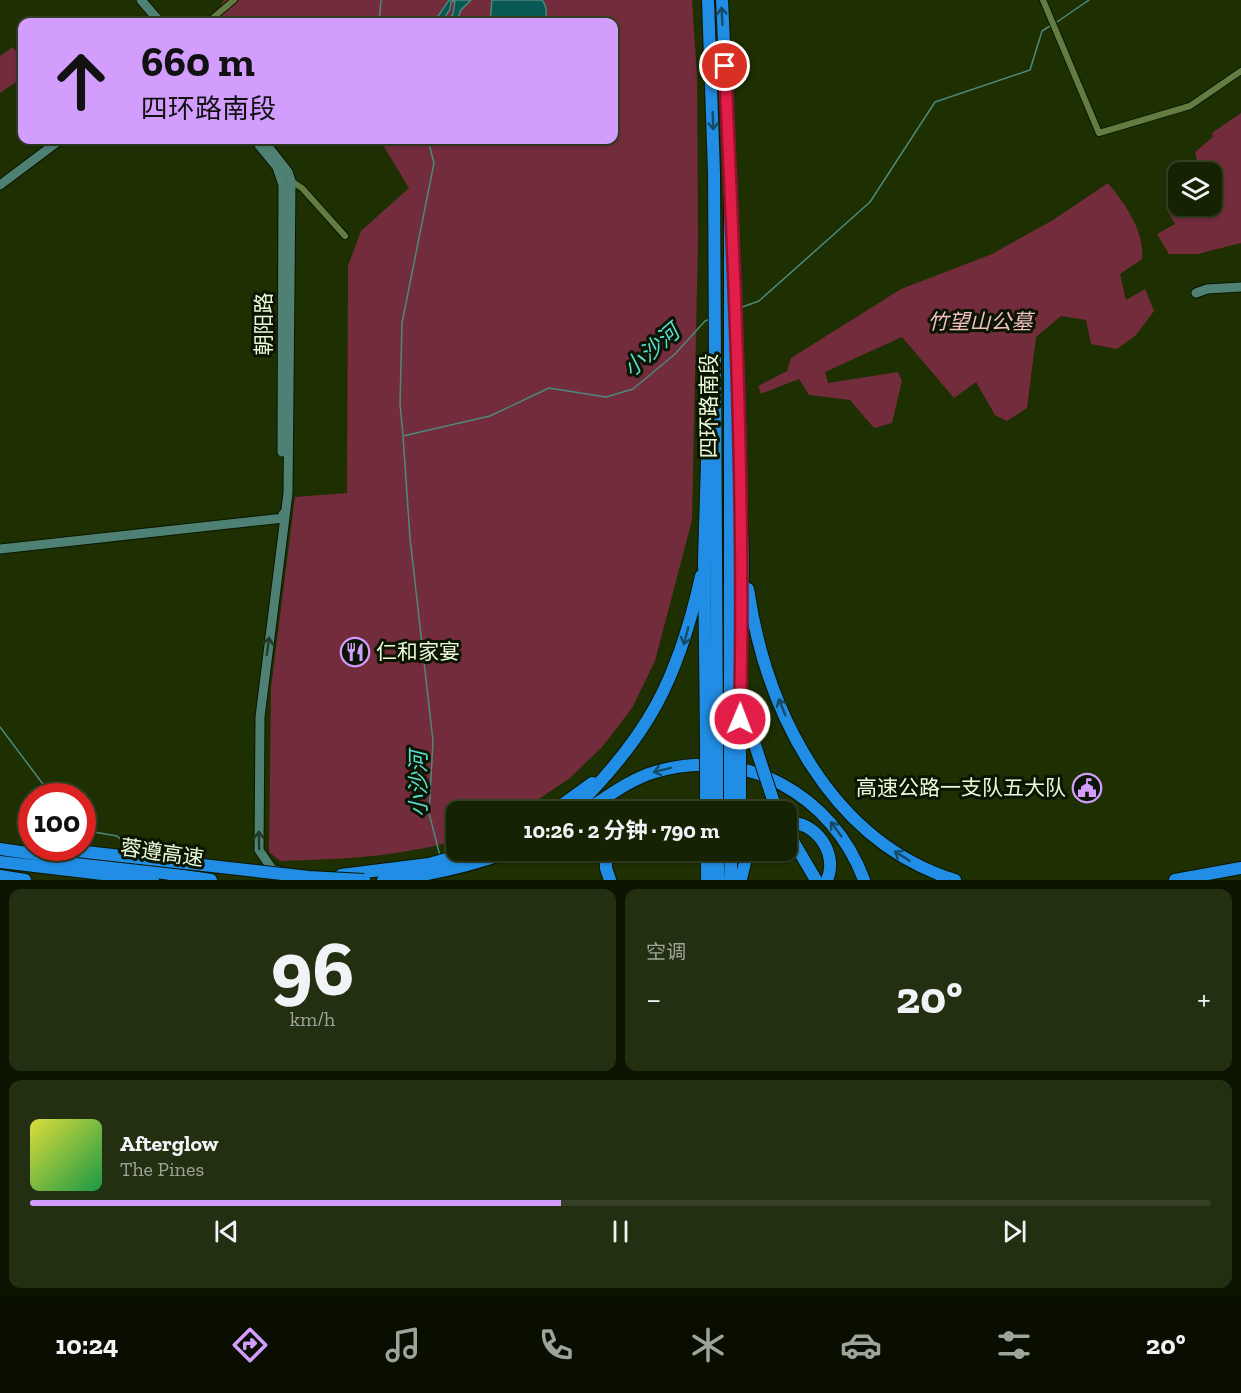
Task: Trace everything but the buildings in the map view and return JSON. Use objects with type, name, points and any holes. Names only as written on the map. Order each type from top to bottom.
[{"type":"highway","points":[[581,801],[626,754],[643,730],[681,655],[713,580],[716,561],[713,343],[714,173],[708,0]]},
{"type":"highway","name":"四环路南段","points":[[722,0],[730,173],[732,332],[713,580],[723,740],[735,794],[733,801]]},
{"type":"highway","points":[[732,332],[745,578],[764,656],[782,709],[814,773],[856,823],[906,860],[955,880]]},
{"type":"highway","points":[[745,578],[742,636],[748,715],[754,742],[773,801]]},
{"type":"highway","points":[[723,740],[742,636]]},
{"type":"highway","points":[[567,801],[593,782],[643,730]]},
{"type":"highway","name":"四环路南段","points":[[714,801],[712,794],[723,740]]},
{"type":"highway","points":[[603,801],[653,772],[683,765],[714,763],[734,766],[806,798],[830,821],[847,844],[864,880]]},
{"type":"highway","points":[[710,801],[712,794]]},
{"type":"highway","points":[[735,794],[737,801]]},
{"type":"highway","points":[[797,825],[806,826],[825,844],[831,859],[827,880]]},
{"type":"highway","points":[[0,843],[18,844]]},
{"type":"highway","points":[[797,848],[816,880]]},
{"type":"highway","name":"蓉遵高速","points":[[0,849],[212,880]]},
{"type":"highway","points":[[96,853],[309,877],[364,880]]},
{"type":"highway","points":[[339,875],[429,864],[446,860]]},
{"type":"highway","points":[[383,880],[441,872],[481,861]]},
{"type":"highway","points":[[606,861],[610,880]]},
{"type":"highway","points":[[705,861],[711,879]]},
{"type":"highway","points":[[709,861],[711,879]]},
{"type":"highway","points":[[711,879],[715,861]]},
{"type":"highway","points":[[731,861],[731,880]]},
{"type":"highway","points":[[741,861],[741,880]]},
{"type":"highway","points":[[741,880],[745,861]]},
{"type":"highway","points":[[0,862],[153,880]]},
{"type":"highway","points":[[1175,880],[1241,867]]},
{"type":"highway","points":[[296,880],[308,872]]},
{"type":"highway","points":[[0,876],[25,880]]},
{"type":"main road","points":[[141,0],[157,18]]},
{"type":"main road","points":[[149,0],[165,18]]},
{"type":"main road","points":[[0,185],[55,144]]},
{"type":"main road","name":"朝阳路","points":[[258,144],[277,167],[284,185],[284,518]]},
{"type":"main road","points":[[266,144],[288,172],[291,181],[288,493],[260,717],[260,850],[272,868],[339,875]]},
{"type":"main road","points":[[1241,287],[1207,289],[1196,293],[1241,293]]},
{"type":"main road","points":[[0,549],[284,518]]},
{"type":"street","points":[[213,18],[234,0]]},
{"type":"street","points":[[1043,0],[1099,133],[1190,106],[1241,71]]},
{"type":"street","points":[[291,181],[302,188],[345,236]]},
{"type":"green space","points":[[224,0],[692,0],[697,76],[698,240],[692,520],[655,661],[632,708],[603,746],[570,778],[536,801],[446,801],[446,843],[390,854],[280,861],[269,852],[271,688],[295,497],[347,493],[348,266],[361,231],[409,188],[382,144],[618,144],[618,18],[215,18]]},
{"type":"green space","points":[[13,47],[18,54],[18,81],[0,93],[0,56]]},
{"type":"green space","points":[[1241,113],[1241,243],[1198,254],[1169,254],[1157,234],[1175,224],[1170,216],[1222,216],[1222,162],[1198,162],[1195,152],[1213,137],[1212,133]]},
{"type":"green space","name":"竹望山公墓","points":[[1108,183],[1132,218],[1142,249],[1142,259],[1120,274],[1126,300],[1145,289],[1154,311],[1136,335],[1117,349],[1091,344],[1086,320],[1061,316],[1036,337],[1027,408],[1007,421],[995,415],[976,382],[954,398],[902,337],[825,372],[828,383],[898,372],[902,381],[892,423],[874,428],[850,400],[809,395],[799,379],[761,394],[758,386],[787,371],[791,358],[901,289],[992,254],[1053,220]]},
{"type":"water","points":[[449,0],[471,0],[461,10],[458,18],[450,18],[455,1],[451,2],[444,18],[437,18]]},
{"type":"water","points":[[492,0],[542,0],[546,8],[545,18],[490,18]]},
{"type":"waterway","points":[[379,18],[381,0]]},
{"type":"waterway","name":"小沙河","points":[[1054,24],[1089,0]]},
{"type":"waterway","name":"小沙河","points":[[734,310],[759,301],[870,202],[935,102],[1030,70],[1042,31],[1050,26]]},
{"type":"waterway","points":[[403,435],[400,404],[402,323],[434,163],[429,144]]},
{"type":"waterway","name":"小沙河","points":[[440,856],[429,813],[433,741],[410,538],[403,436],[490,416],[549,388],[606,397],[633,389],[675,354],[705,321],[710,319]]},
{"type":"waterway","points":[[0,727],[42,783]]},
{"type":"waterway","points":[[96,832],[117,836],[130,848]]},
{"type":"place","name":"仁和家宴","points":[[355,652]]},
{"type":"place","name":"高速公路一支队五大队","points":[[1087,788]]},
{"type":"route","points":[[725,66],[742,502],[740,719]]}]
